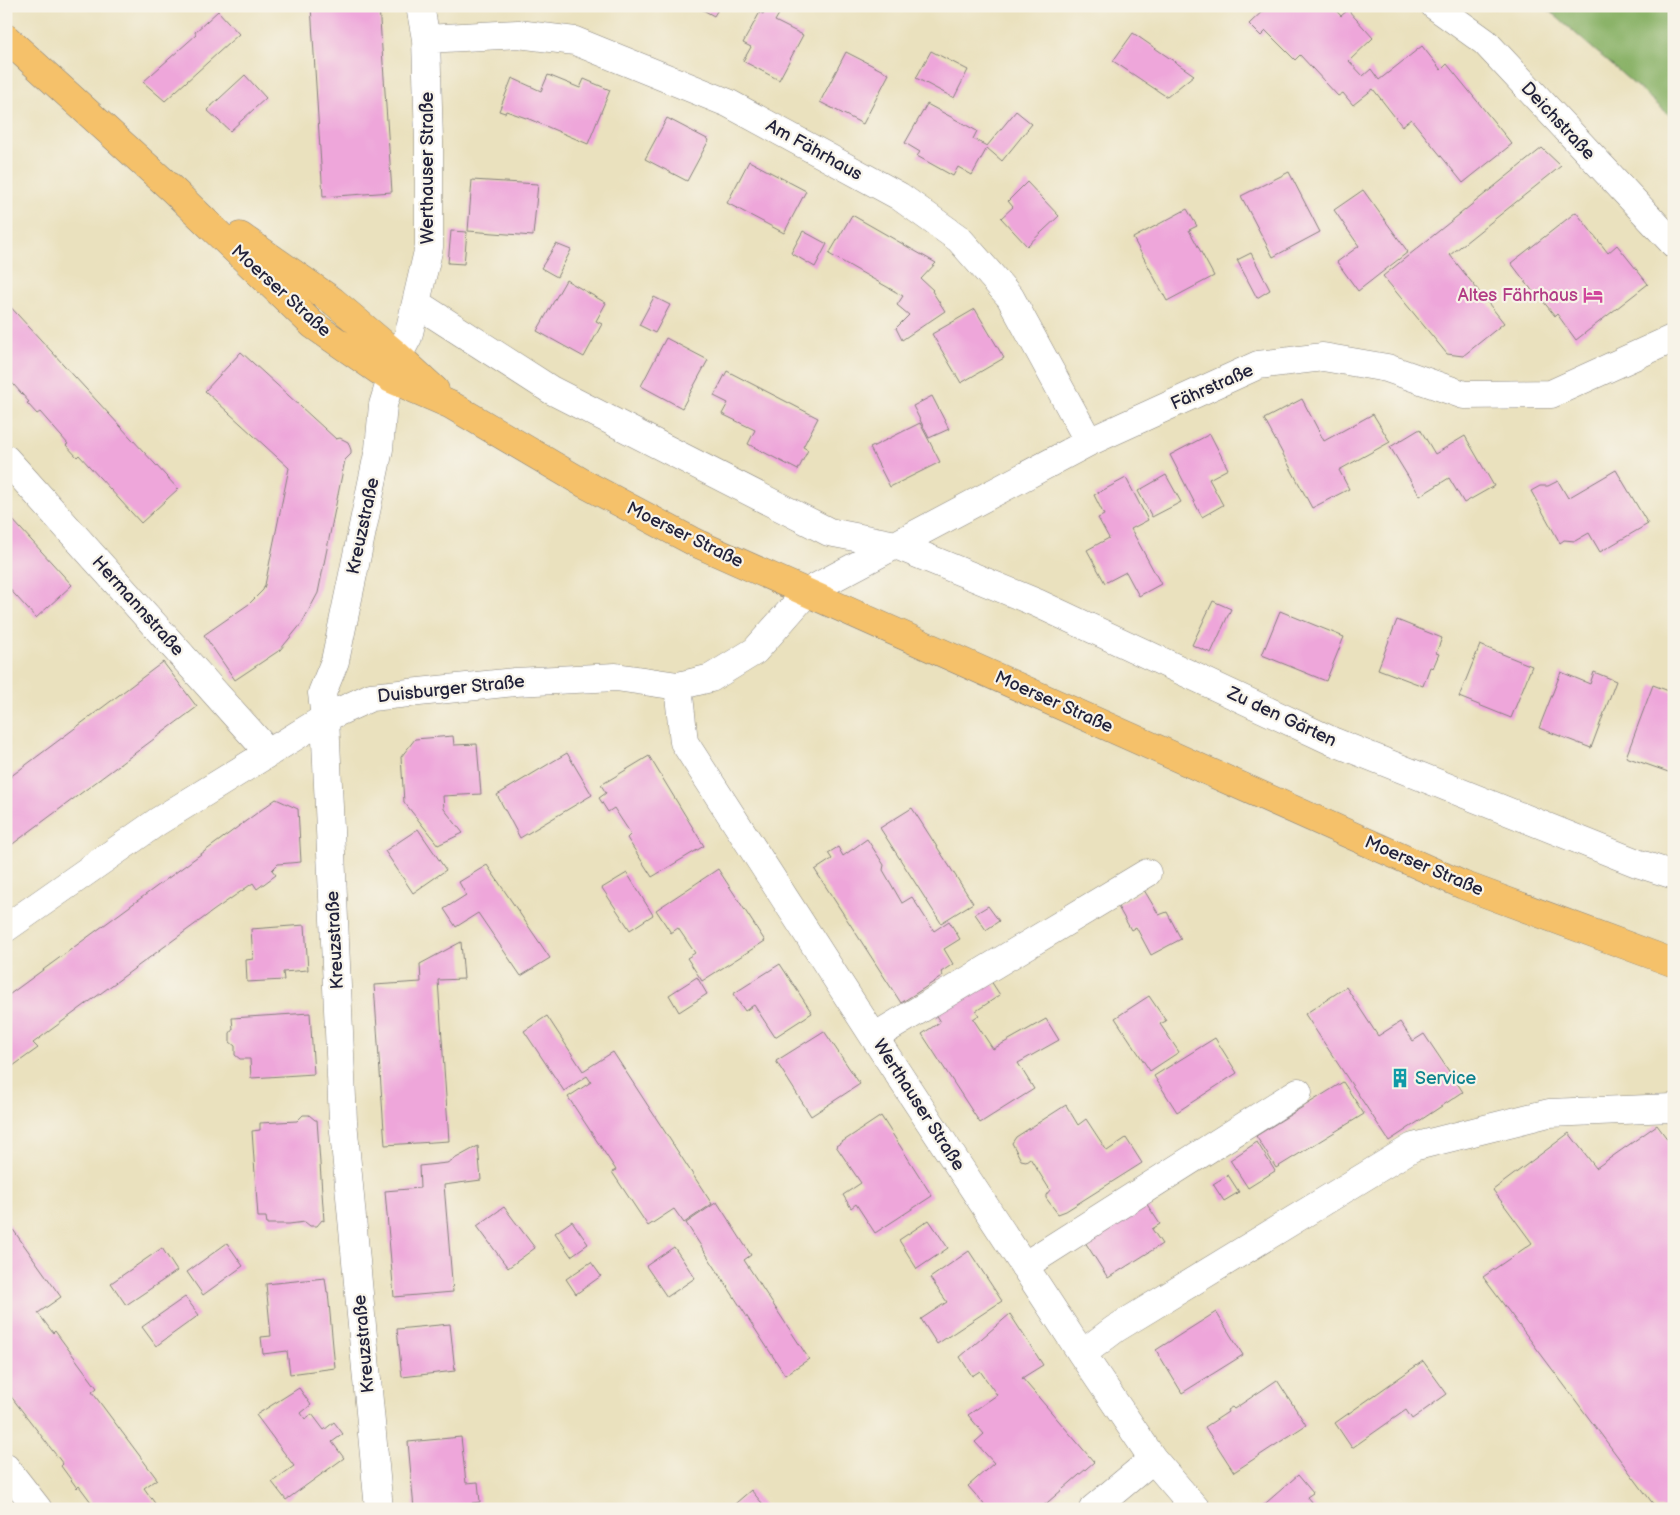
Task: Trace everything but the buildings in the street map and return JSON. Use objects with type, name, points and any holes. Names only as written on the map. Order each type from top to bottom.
[{"type":"main road","name":"Moerser Straße","points":[[6,38],[174,191],[333,301],[395,368],[451,405],[585,484],[696,543],[1463,885],[1674,963]]},
{"type":"street","name":"Werthauser Straße","points":[[395,368],[408,337],[428,247],[429,142],[426,39],[420,6]]},
{"type":"street","name":"Deichstraße","points":[[1435,6],[1485,42],[1674,244]]},
{"type":"street","name":"Am Fährhaus","points":[[426,39],[518,34],[575,41],[728,103],[899,196],[959,239],[1010,297],[1089,442]]},
{"type":"street","points":[[416,303],[551,390],[829,532],[896,545]]},
{"type":"street","name":"Fährstraße","points":[[807,592],[1089,442],[1258,365],[1323,357],[1387,368],[1464,395],[1551,394],[1674,338]]},
{"type":"street","name":"Kreuzstraße","points":[[379,1509],[343,1121],[325,718],[322,693],[336,661],[379,449],[383,405],[395,368]]},
{"type":"street","name":"Hermannstraße","points":[[6,458],[269,754]]},
{"type":"street","name":"Zu den Gärten","points":[[896,545],[1037,604],[1332,741],[1637,863],[1674,875]]},
{"type":"street","name":"Duisburger Straße","points":[[6,928],[157,822],[325,718],[371,697],[515,682],[616,677],[678,686],[711,678],[755,651],[807,592]]},
{"type":"street","name":"Werthauser Straße","points":[[678,686],[684,742],[874,1037],[1082,1354],[1153,1459],[1196,1509]]},
{"type":"street","points":[[874,1037],[1147,873]]},
{"type":"street","points":[[1024,1266],[1298,1092]]},
{"type":"street","points":[[1082,1354],[1115,1329],[1413,1147],[1549,1113],[1672,1108],[1674,1110]]},
{"type":"street","points":[[1093,1509],[1153,1459]]},
{"type":"street","points":[[6,1468],[38,1509]]},
{"type":"green space","points":[[1544,6],[1674,6],[1674,119]]},
{"type":"place","name":"Altes Fährhaus","points":[[1593,295]]},
{"type":"place","name":"Service","points":[[1400,1078]]}]
